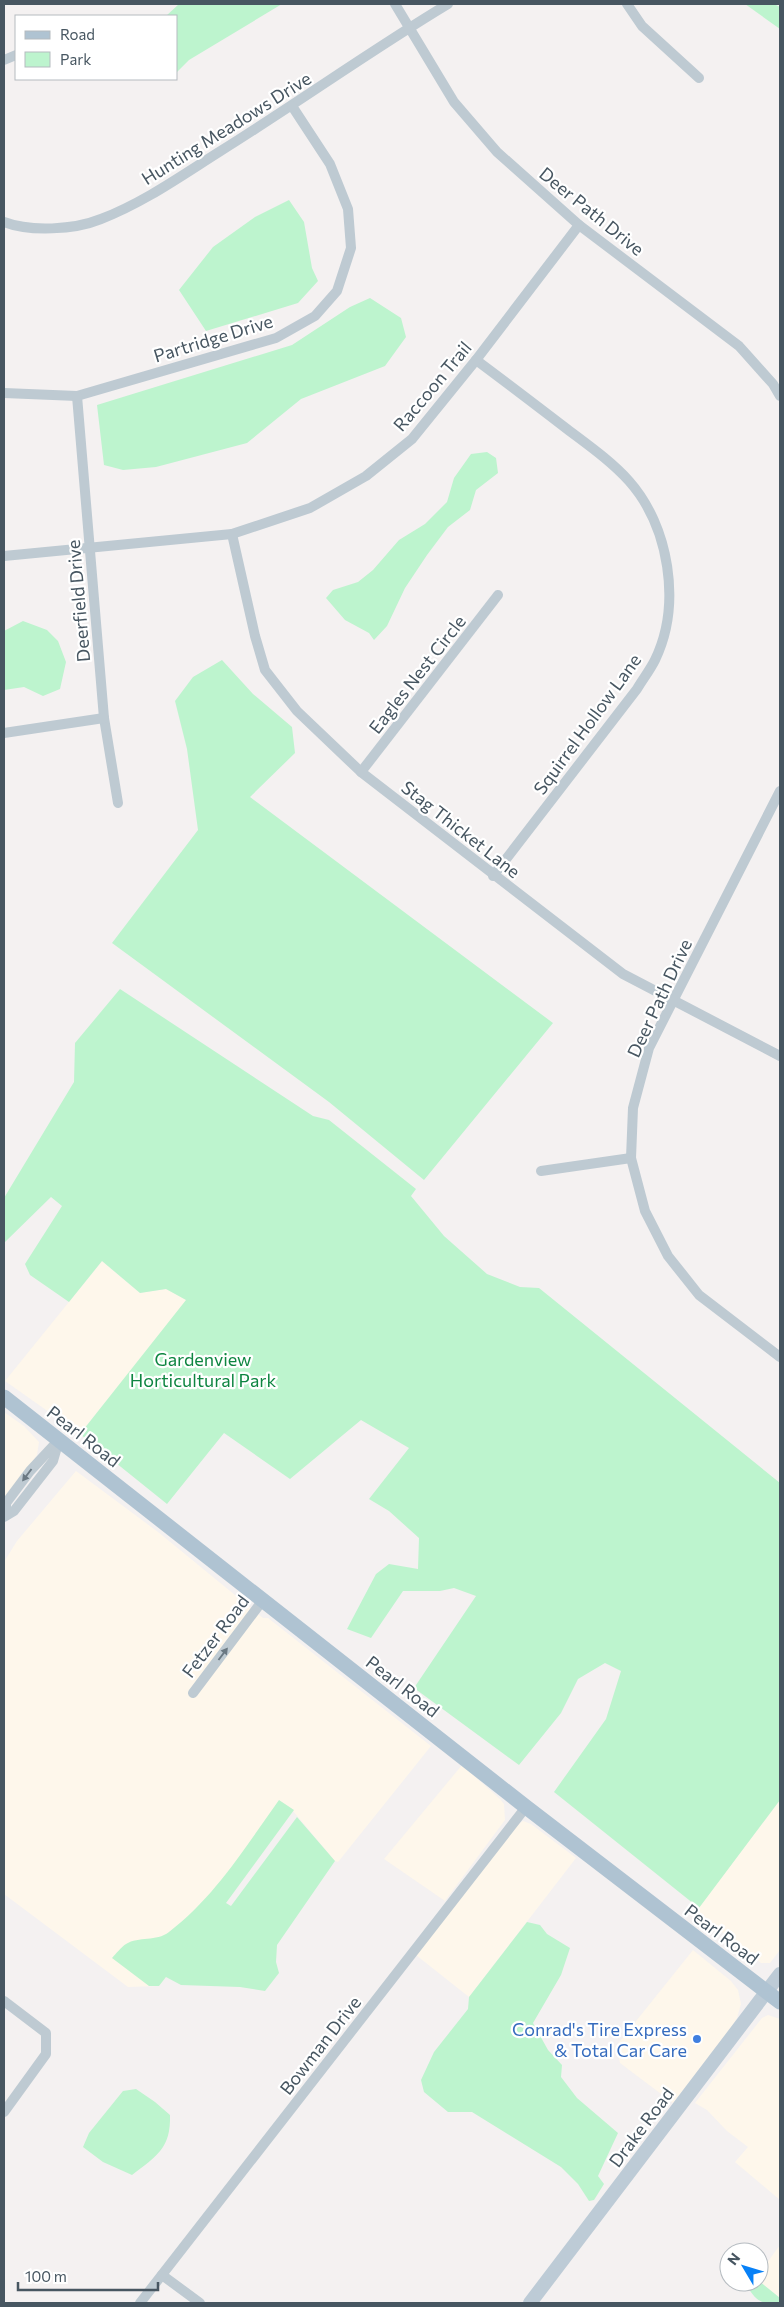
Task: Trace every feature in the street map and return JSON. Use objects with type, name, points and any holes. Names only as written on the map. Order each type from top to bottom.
[{"type":"main road","name":"Pearl Road","points":[[4,1397],[526,1807],[780,2002]]},
{"type":"street","name":"Deer Path Drive","points":[[394,4],[454,102],[497,152],[579,224],[739,346],[773,384],[780,396]]},
{"type":"street","name":"Hunting Meadows Drive","points":[[4,222],[14,226],[53,229],[99,220],[148,197],[292,106],[409,27],[448,4]]},
{"type":"street","points":[[627,4],[642,26],[699,78]]},
{"type":"street","name":"Partridge Drive","points":[[4,393],[76,396],[276,338],[315,316],[338,291],[351,248],[348,209],[330,164],[292,106]]},
{"type":"street","name":"Raccoon Trail","points":[[4,556],[232,534],[310,508],[366,476],[412,439],[476,360],[579,224]]},
{"type":"street","name":"Squirrel Hollow Lane","points":[[476,360],[607,460],[628,480],[643,500],[656,524],[665,556],[668,586],[668,610],[662,637],[655,659],[642,681],[493,876]]},
{"type":"street","name":"Deerfield Drive","points":[[76,396],[104,718],[118,804]]},
{"type":"street","name":"Stag Thicket Lane","points":[[232,534],[255,636],[265,670],[297,711],[361,772],[493,876],[623,974],[780,1056]]},
{"type":"street","name":"Eagles Nest Circle","points":[[361,772],[498,595]]},
{"type":"street","points":[[4,733],[104,718]]},
{"type":"street","name":"Deer Path Drive","points":[[780,791],[649,1048],[632,1108],[631,1158],[645,1210],[668,1256],[699,1295],[780,1357]]},
{"type":"street","points":[[541,1171],[631,1158]]},
{"type":"street","points":[[5,1516],[6,1503],[30,1470],[59,1440]]},
{"type":"street","name":"Fetzer Road","points":[[193,1693],[263,1600]]},
{"type":"street","name":"Bowman Drive","points":[[140,2303],[526,1807]]},
{"type":"street","name":"Drake Road","points":[[530,2303],[780,1974]]},
{"type":"street","points":[[4,2001],[46,2033],[46,2054],[4,2112]]},
{"type":"street","points":[[162,2275],[200,2303]]},
{"type":"shaded area","points":[[102,1261],[140,1293],[166,1289],[187,1300],[80,1434],[5,1381]]},
{"type":"shaded area","points":[[4,1412],[24,1426],[39,1442],[37,1455],[4,1501]]},
{"type":"shaded area","points":[[76,1471],[158,1532],[263,1618],[268,1618],[431,1746],[338,1862],[335,1861],[293,1811],[226,1902],[159,1986],[128,1987],[4,1894],[4,1562],[17,1541]]},
{"type":"shaded area","points":[[462,1765],[504,1804],[505,1820],[445,1901],[384,1859]]},
{"type":"shaded area","points":[[780,1800],[780,1950],[770,1963],[761,1963],[696,1911]]},
{"type":"shaded area","points":[[523,1821],[531,1824],[576,1858],[469,1997],[416,1955],[512,1829]]},
{"type":"shaded area","points":[[693,1950],[731,1981],[738,1990],[741,2004],[737,2018],[731,2028],[673,2103],[620,2063],[616,2046]]},
{"type":"shaded area","points":[[768,2015],[780,2019],[780,2200],[735,2162],[748,2147],[727,2131],[707,2110],[695,2103],[762,2018]]},
{"type":"shaded area","points":[[780,2245],[780,2298],[769,2289],[769,2260]]},
{"type":"green space","points":[[179,4],[282,4],[189,60],[178,71],[178,15],[167,15]]},
{"type":"green space","points":[[745,4],[774,4],[780,7],[780,29]]},
{"type":"green space","points":[[289,200],[304,222],[312,268],[318,281],[298,303],[206,331],[179,290],[213,247],[255,217]]},
{"type":"green space","points":[[370,298],[401,318],[406,337],[385,366],[301,399],[247,443],[156,467],[123,470],[104,465],[97,405],[292,345],[350,307]]},
{"type":"green space","points":[[487,452],[496,458],[498,473],[476,490],[470,510],[448,527],[427,555],[405,588],[387,626],[374,640],[369,633],[345,620],[326,598],[333,590],[358,582],[373,570],[399,540],[425,524],[447,502],[454,478],[471,454]]},
{"type":"green space","points":[[23,621],[47,630],[58,641],[66,662],[60,689],[43,696],[24,687],[4,690],[4,631]]},
{"type":"green space","points":[[222,660],[253,694],[292,727],[295,753],[250,797],[553,1023],[424,1180],[329,1102],[112,943],[198,830],[187,749],[175,701],[193,677]]},
{"type":"green space","name":"Gardenview Horticultural Park","points":[[120,989],[313,1116],[329,1120],[416,1189],[411,1196],[444,1236],[487,1274],[520,1287],[539,1288],[780,1483],[780,1800],[699,1908],[554,1792],[606,1719],[621,1671],[605,1663],[578,1679],[561,1713],[519,1765],[414,1688],[476,1596],[454,1588],[440,1591],[403,1591],[371,1638],[347,1629],[376,1574],[389,1564],[418,1569],[419,1538],[389,1511],[369,1499],[409,1448],[361,1420],[290,1479],[224,1433],[167,1504],[80,1434],[186,1300],[166,1289],[140,1293],[102,1261],[69,1302],[30,1275],[25,1264],[62,1206],[51,1197],[4,1243],[4,1198],[74,1082],[75,1043]]},
{"type":"green space","points":[[279,1800],[294,1810],[226,1903],[231,1906],[297,1817],[335,1861],[277,1945],[276,1962],[279,1973],[265,1991],[240,1987],[181,1985],[166,1977],[159,1986],[149,1986],[112,1958],[126,1944],[136,1940],[164,1935],[186,1918],[229,1870]]},
{"type":"green space","points":[[527,1922],[540,1925],[547,1934],[570,1948],[561,1975],[533,2023],[548,2050],[562,2065],[561,2077],[577,2098],[618,2133],[598,2176],[604,2184],[594,2200],[589,2201],[578,2184],[561,2167],[472,2112],[448,2112],[424,2092],[421,2080],[434,2052],[468,2009],[469,1997]]},
{"type":"green space","points":[[136,2089],[170,2115],[170,2126],[168,2136],[161,2150],[132,2175],[103,2162],[83,2147],[89,2133],[123,2091]]},
{"type":"green space","points":[[769,2289],[780,2298],[780,2303],[761,2302],[751,2292],[769,2292]]},
{"type":"place","name":"Conrad's Tire Express & Total Car Care","points":[[697,2039]]}]
